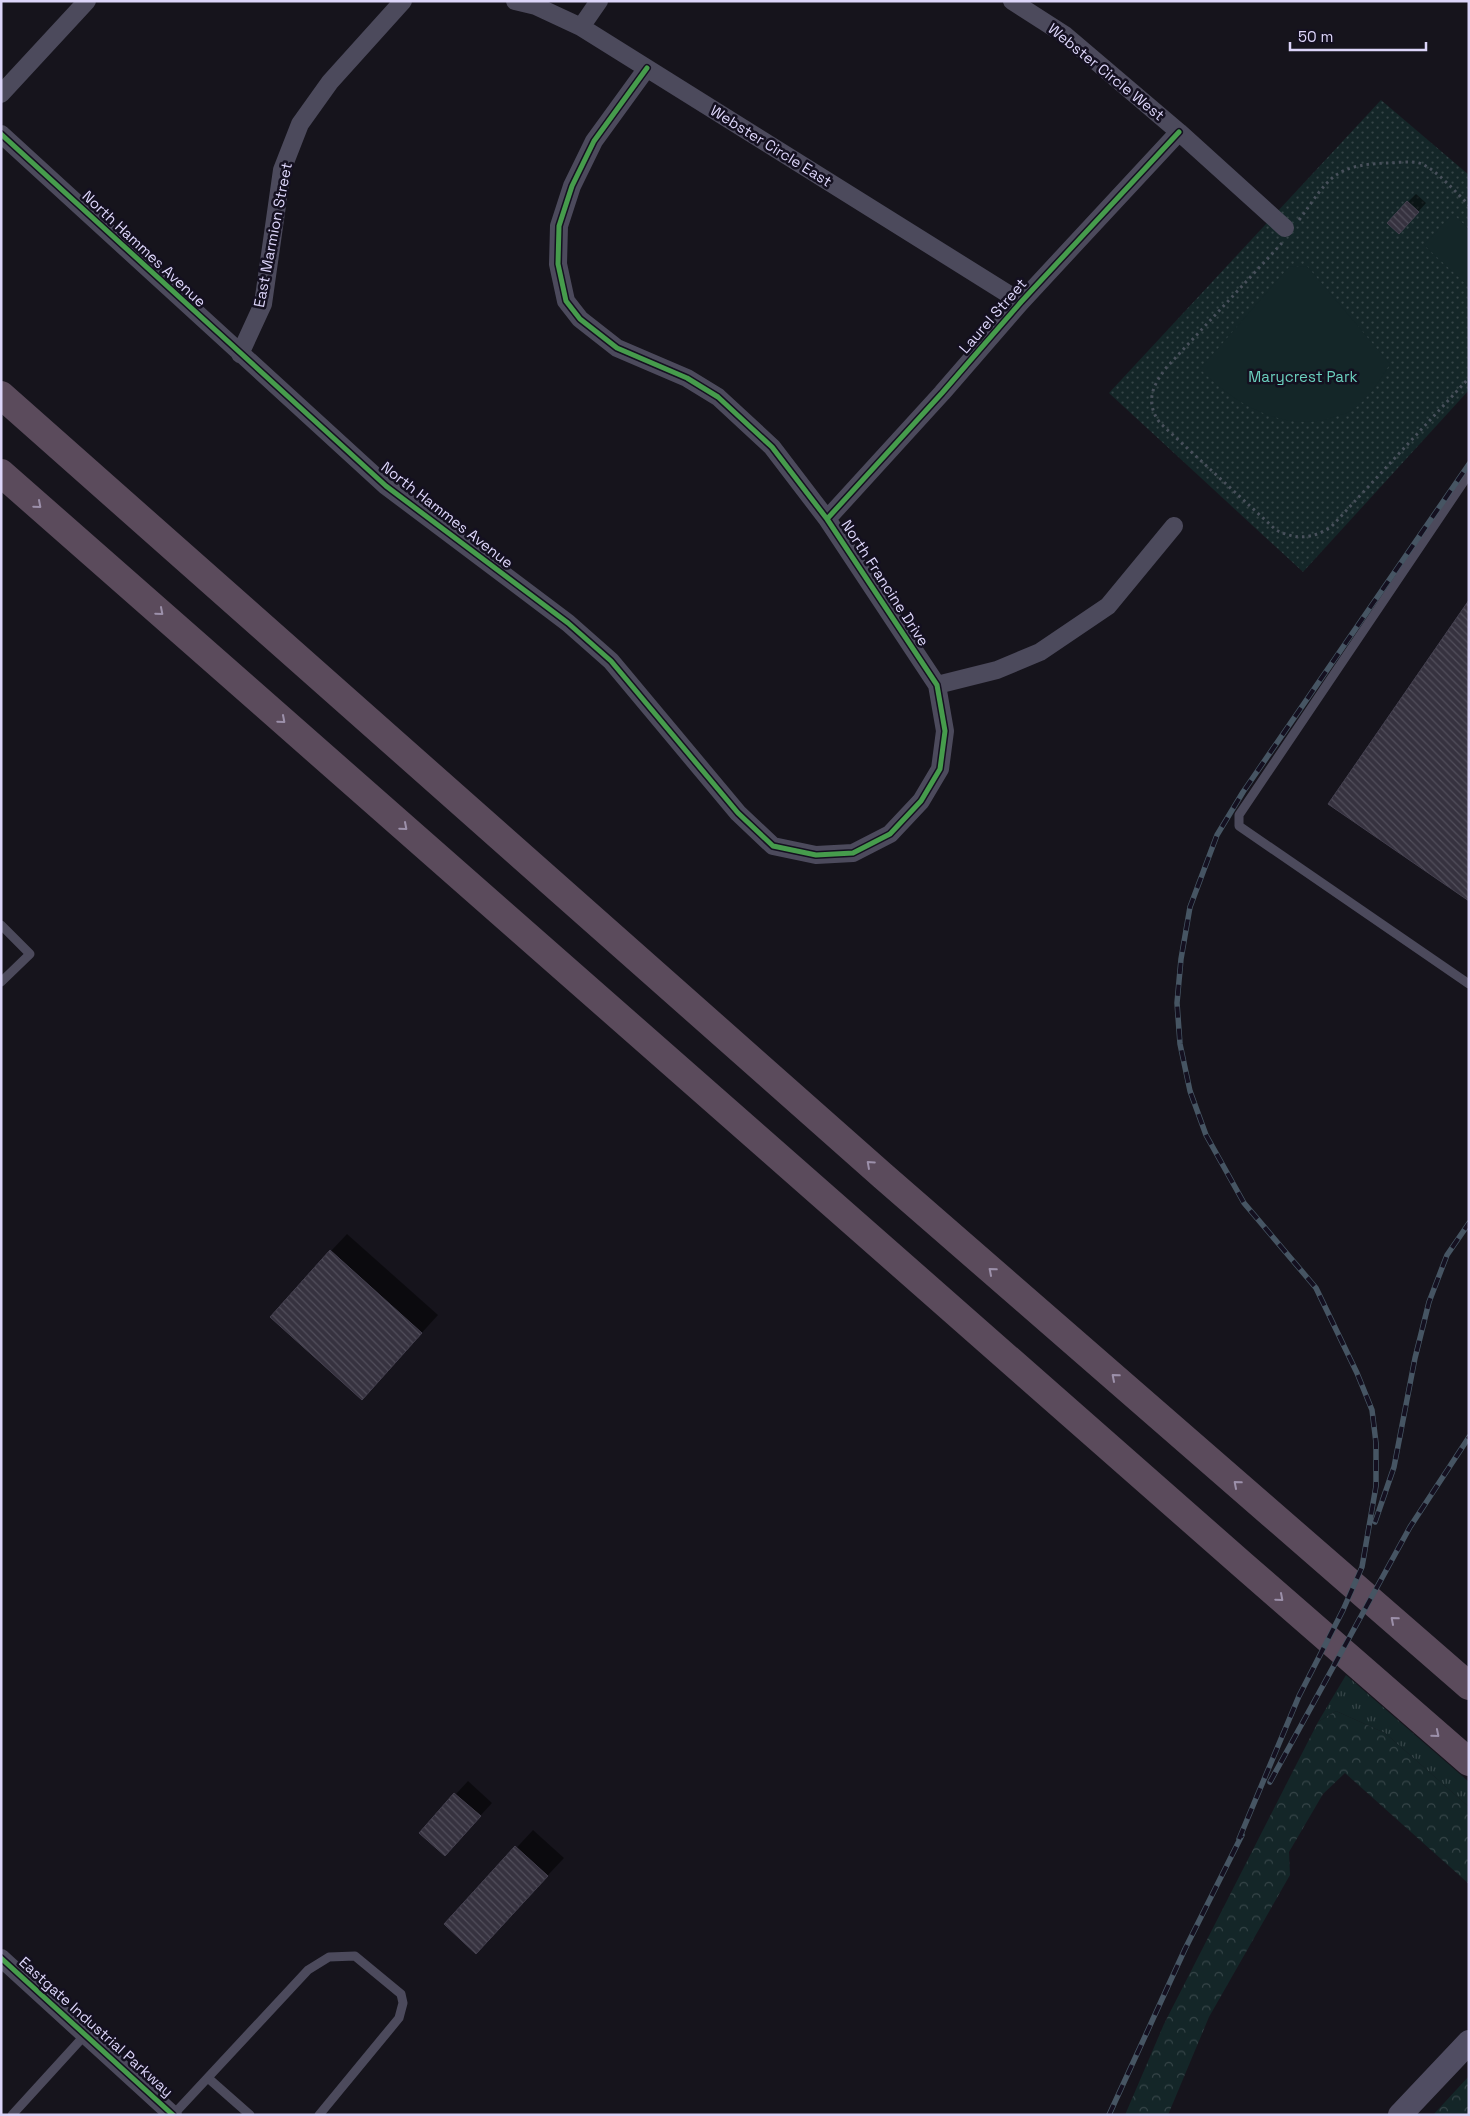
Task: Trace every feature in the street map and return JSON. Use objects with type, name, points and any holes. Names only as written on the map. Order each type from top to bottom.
[{"type":"highway","points":[[3,401],[890,1182],[1469,1686]]},
{"type":"highway","points":[[1,473],[1469,1762]]},
{"type":"main road","points":[[1400,2115],[1469,2042]]},
{"type":"street","points":[[1,94],[87,1]]},
{"type":"street","name":"East Marmion Street","points":[[240,354],[262,304],[282,170],[300,124],[330,82],[403,1]]},
{"type":"street","name":"Webster Circle East","points":[[514,1],[536,6],[580,27],[1022,302]]},
{"type":"street","points":[[580,27],[599,1]]},
{"type":"street","name":"Webster Circle West","points":[[1012,1],[1065,35],[1179,132],[1289,230]]},
{"type":"street","name":"North Francine Drive","points":[[647,68],[594,141],[572,186],[559,226],[558,264],[566,301],[580,319],[617,348],[687,378],[718,397],[772,448],[828,519],[938,685],[945,731],[940,769],[921,801],[890,834]]},
{"type":"street","name":"Laurel Street","points":[[828,519],[942,394],[1022,302],[1179,132]]},
{"type":"street","name":"North Hammes Avenue","points":[[1,134],[386,486],[568,623],[611,661],[738,813],[773,846],[816,855],[853,853],[890,834]]},
{"type":"street","points":[[938,685],[997,670],[1040,652],[1108,606],[1174,526]]},
{"type":"street","name":"Eastgate Industrial Parkway","points":[[1,1958],[173,2115]]},
{"type":"lane","points":[[1469,474],[1240,815],[1239,826],[1469,984]]},
{"type":"lane","points":[[1,926],[30,954],[1,982]]},
{"type":"lane","points":[[173,2115],[308,1970],[329,1957],[355,1956],[401,1994],[403,2003],[400,2018],[320,2115]]},
{"type":"lane","points":[[12,2115],[85,2035]]},
{"type":"lane","points":[[208,2078],[250,2115]]},
{"type":"path","points":[[1469,205],[1435,173],[1420,164],[1361,164],[1346,168],[1338,173],[1166,368],[1154,385],[1151,394],[1152,410],[1160,423],[1266,522],[1289,536],[1303,538],[1319,534],[1331,527],[1469,378]]},
{"type":"green space","name":"Marycrest Park","points":[[1381,100],[1469,175],[1469,390],[1303,572],[1109,393]]},
{"type":"green space","points":[[1453,214],[1469,229],[1469,287],[1424,245]]},
{"type":"green space","points":[[1307,266],[1390,364],[1368,396],[1351,411],[1318,421],[1299,422],[1280,419],[1262,413],[1245,404],[1229,394],[1200,369],[1289,267]]},
{"type":"green space","points":[[1346,1675],[1469,1782],[1469,1807],[1385,1733],[1336,1711],[1318,1722]]},
{"type":"green space","points":[[1336,1711],[1385,1733],[1469,1807],[1469,1884],[1345,1773],[1323,1794],[1289,1852],[1290,1875],[1209,2017],[1168,2115],[1125,2115],[1164,2024],[1318,1722]]},
{"type":"green space","points":[[1469,2076],[1469,2115],[1433,2115]]},
{"type":"building","points":[[1407,201],[1419,212],[1399,234],[1387,223]]},
{"type":"building","points":[[1469,600],[1469,901],[1328,804]]},
{"type":"building","points":[[330,1250],[422,1333],[362,1400],[270,1317]]},
{"type":"building","points":[[454,1793],[481,1816],[445,1856],[419,1833]]},
{"type":"building","points":[[515,1846],[548,1876],[476,1954],[444,1924]]},
{"type":"railway","points":[[1239,1839],[1299,1696],[1343,1610],[1362,1567],[1376,1486],[1376,1443],[1372,1410],[1357,1373],[1316,1288],[1244,1203],[1206,1135],[1190,1091],[1180,1044],[1177,1003],[1181,959],[1190,907],[1217,835],[1243,792],[1469,464]]},
{"type":"railway","points":[[1375,1522],[1394,1467],[1415,1358],[1429,1302],[1447,1255],[1469,1223]]},
{"type":"railway","points":[[1270,1782],[1410,1527],[1469,1437]]},
{"type":"railway","points":[[1109,2115],[1185,1949],[1242,1835]]},
{"type":"cycle path","points":[[1,134],[386,486],[568,623],[611,661],[738,813],[773,846],[816,855],[853,853],[890,834],[921,801],[940,769],[945,731],[937,685],[827,519],[772,447],[718,397],[687,378],[617,348],[580,319],[566,301],[558,264],[559,226],[572,186],[594,141],[647,68]]},
{"type":"cycle path","points":[[827,519],[942,393],[1021,302],[1179,132]]},
{"type":"cycle path","points":[[1,1958],[173,2115]]}]
